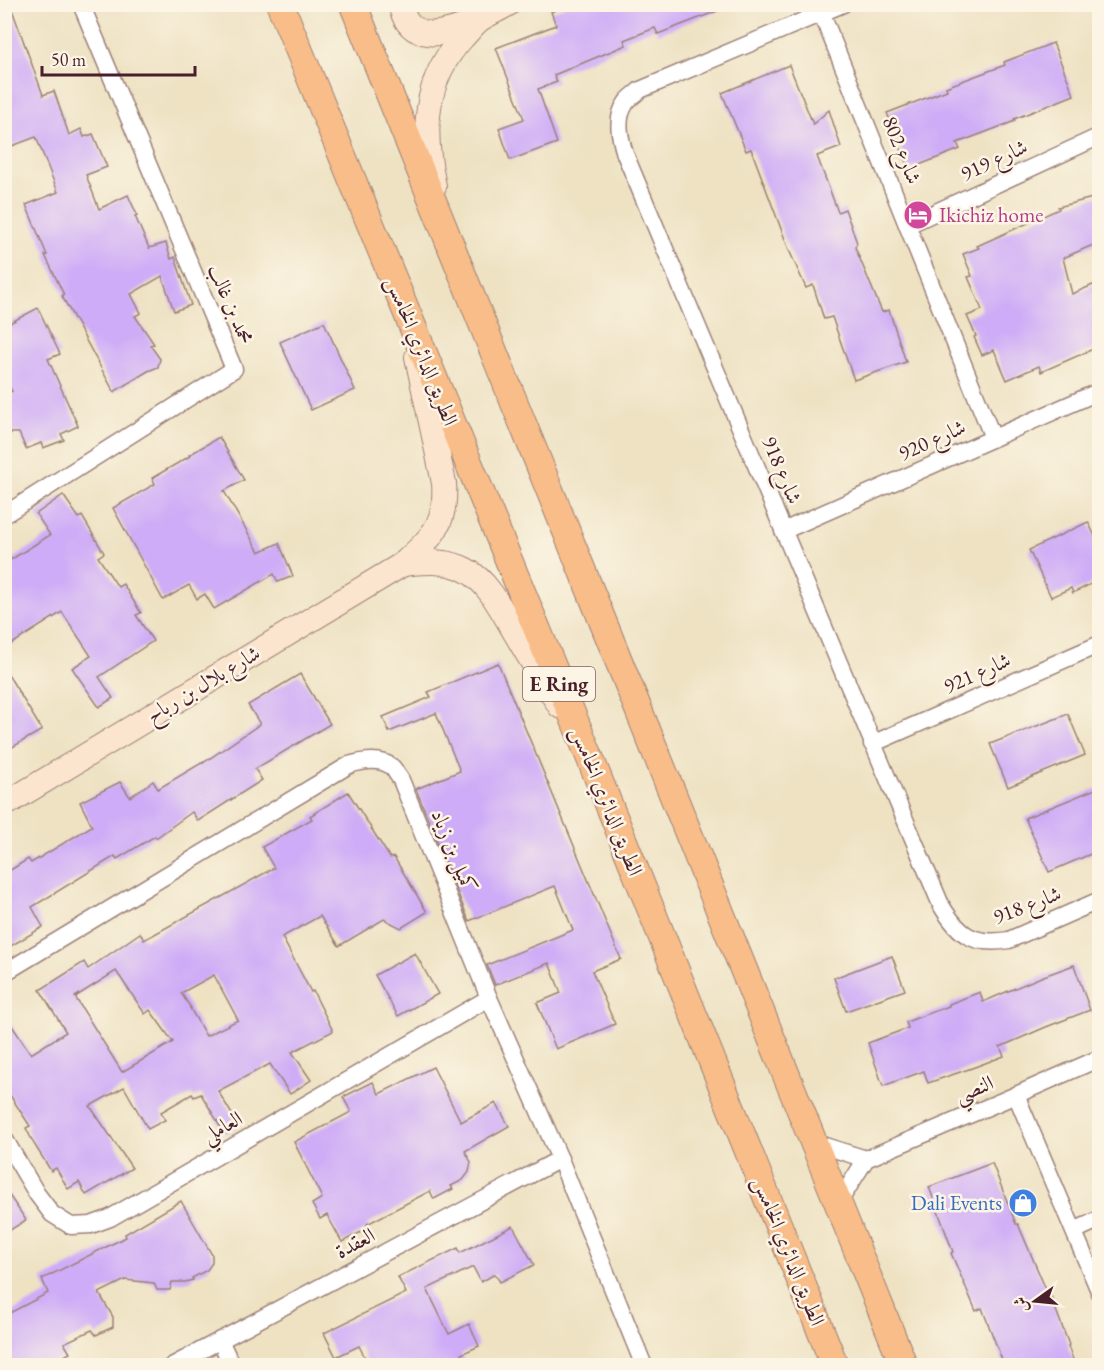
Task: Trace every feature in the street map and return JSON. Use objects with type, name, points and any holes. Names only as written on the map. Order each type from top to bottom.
[{"type":"main road","name":"الطريق الدائري الخامس","points":[[280,4],[588,753],[835,1365]]},
{"type":"main road","name":"E Ring","points":[[353,4],[904,1365]]},
{"type":"street","name":"محمد بن غالب","points":[[5,514],[234,369],[81,4]]},
{"type":"street","points":[[400,4],[402,14],[410,24],[420,32],[433,34],[448,33],[478,21],[508,4]]},
{"type":"street","name":"شارع 918","points":[[843,4],[640,90],[626,102],[619,119],[620,136],[625,154],[872,744],[941,905],[951,921],[962,933],[976,940],[993,943],[1009,940],[1100,900]]},
{"type":"street","name":"شارع 802","points":[[822,14],[993,438]]},
{"type":"street","points":[[444,232],[430,169],[426,139],[427,114],[442,65],[454,47],[478,21]]},
{"type":"street","name":"شارع 919","points":[[908,225],[1100,136]]},
{"type":"street","name":"شارع بلال بن رباح","points":[[4,805],[403,564],[435,532],[442,517],[444,483],[408,318]]},
{"type":"street","name":"شارع 920","points":[[783,531],[1100,391]]},
{"type":"street","name":"شارع بلال بن رباح","points":[[403,564],[430,561],[452,565],[475,575],[485,586],[588,753]]},
{"type":"street","name":"شارع 921","points":[[872,744],[1100,644]]},
{"type":"street","name":"كميل بن زياد","points":[[4,973],[349,765],[371,761],[392,767],[401,780],[489,998],[560,1159],[644,1365]]},
{"type":"street","name":"العاملي","points":[[4,1138],[37,1194],[52,1214],[71,1226],[91,1225],[110,1218],[489,998]]},
{"type":"street","name":"النصي","points":[[866,1159],[1100,1058]]},
{"type":"street","points":[[1016,1095],[1100,1293]]},
{"type":"street","points":[[815,1143],[866,1159],[839,1202]]},
{"type":"street","name":"العقدة","points":[[171,1365],[560,1159]]},
{"type":"street","points":[[1074,1231],[1100,1219]]},
{"type":"street","points":[[220,1340],[232,1365]]},
{"type":"building","points":[[4,4],[10,4],[43,95],[54,91],[69,135],[81,129],[84,137],[93,134],[107,167],[86,175],[99,209],[128,195],[149,248],[166,243],[171,259],[175,257],[191,305],[174,311],[162,276],[131,294],[141,313],[135,316],[154,344],[150,345],[160,359],[158,367],[114,392],[62,296],[64,295],[45,255],[47,255],[26,205],[58,192],[36,137],[4,149]]},
{"type":"building","points":[[571,4],[730,6],[658,34],[655,28],[624,40],[626,45],[554,75],[557,82],[538,89],[557,143],[510,160],[499,128],[524,119],[496,48],[556,25],[551,12]]},
{"type":"building","points":[[1053,43],[1074,95],[957,143],[960,149],[909,169],[887,113],[947,90],[946,87],[1005,65],[1004,62]]},
{"type":"building","points":[[789,65],[813,124],[829,110],[841,147],[817,156],[838,212],[845,209],[857,243],[855,247],[882,312],[889,310],[906,362],[854,380],[832,317],[824,319],[813,285],[806,288],[789,250],[751,149],[746,151],[722,93]]},
{"type":"building","points":[[1100,196],[1100,242],[1063,258],[1072,294],[1100,282],[1100,346],[1041,372],[1039,366],[1007,380],[994,350],[982,355],[974,337],[976,336],[967,316],[982,310],[968,277],[972,276],[963,254],[1059,209],[1058,207]]},
{"type":"building","points":[[38,308],[60,354],[48,359],[78,426],[61,434],[64,440],[43,448],[41,443],[26,449],[19,433],[4,433],[4,413],[9,408],[4,394],[12,391],[4,378],[4,326]]},
{"type":"building","points":[[324,322],[355,390],[311,410],[280,342]]},
{"type":"building","points":[[219,437],[244,480],[224,491],[259,552],[279,543],[293,576],[278,582],[274,574],[214,609],[205,594],[197,599],[189,585],[163,600],[113,508],[155,484],[152,478]]},
{"type":"building","points":[[63,495],[79,518],[82,516],[104,553],[98,557],[118,587],[123,584],[141,613],[136,615],[153,641],[99,677],[113,698],[99,707],[72,668],[91,656],[62,612],[4,649],[4,564],[50,535],[36,514]]},
{"type":"building","points":[[1088,522],[1100,546],[1100,570],[1092,574],[1095,582],[1073,593],[1071,588],[1051,597],[1029,550]]},
{"type":"building","points":[[498,663],[621,959],[592,971],[615,1024],[556,1049],[537,1003],[561,993],[549,963],[495,985],[487,965],[573,930],[555,886],[469,921],[416,789],[460,771],[436,713],[389,732],[383,717],[431,697],[428,692]]},
{"type":"building","points":[[4,668],[42,730],[4,752]]},
{"type":"building","points":[[300,674],[330,724],[255,769],[262,780],[198,821],[192,812],[156,838],[155,836],[117,859],[115,856],[32,907],[43,927],[4,950],[4,874],[28,859],[31,863],[92,826],[80,802],[120,782],[130,797],[153,781],[158,789],[203,763],[260,724],[248,705]]},
{"type":"building","points":[[1068,714],[1085,755],[1008,787],[990,744]]},
{"type":"building","points":[[1100,787],[1100,850],[1049,872],[1025,818]]},
{"type":"building","points":[[348,792],[390,858],[394,857],[427,912],[401,928],[384,919],[339,946],[320,916],[282,937],[333,1031],[292,1052],[311,1080],[290,1094],[270,1064],[218,1091],[239,1126],[225,1134],[201,1094],[194,1097],[192,1094],[161,1112],[165,1120],[148,1129],[124,1087],[90,1106],[132,1168],[86,1195],[79,1182],[68,1189],[56,1168],[51,1171],[34,1144],[26,1128],[30,1126],[4,1086],[4,1014],[31,1054],[66,1032],[40,990],[84,962],[88,969],[140,933],[144,940],[274,868],[262,847],[312,819],[310,816]],"holes":[[[116,971],[145,1014],[150,1010],[173,1042],[122,1072],[75,997]],[[214,975],[238,1020],[206,1036],[181,993]]]},
{"type":"building","points":[[415,953],[438,994],[398,1016],[375,975]]},
{"type":"building","points":[[892,956],[905,990],[846,1011],[834,978]]},
{"type":"building","points":[[1074,965],[1090,1010],[1000,1047],[1004,1056],[972,1068],[928,1083],[924,1071],[883,1086],[868,1043],[908,1028],[906,1022],[980,992],[983,1002]]},
{"type":"building","points":[[433,1067],[461,1122],[496,1103],[509,1126],[465,1151],[471,1162],[469,1172],[463,1180],[451,1186],[453,1189],[434,1199],[430,1191],[367,1224],[369,1228],[342,1242],[327,1215],[320,1219],[312,1204],[322,1198],[294,1142],[351,1112],[343,1097],[373,1082],[379,1094]]},
{"type":"building","points":[[992,1163],[1016,1224],[1018,1224],[1047,1292],[1049,1291],[1075,1365],[1004,1365],[982,1308],[976,1311],[951,1253],[953,1252],[929,1187]]},
{"type":"building","points":[[4,1188],[26,1220],[4,1234]]},
{"type":"building","points":[[181,1201],[212,1255],[212,1263],[207,1270],[192,1278],[193,1280],[172,1282],[170,1290],[157,1290],[154,1283],[125,1280],[99,1293],[113,1317],[113,1327],[96,1335],[92,1330],[64,1343],[70,1353],[47,1365],[4,1365],[4,1316],[48,1293],[42,1279],[126,1237],[125,1234]]},
{"type":"building","points":[[513,1226],[534,1265],[500,1282],[495,1274],[481,1282],[473,1267],[427,1289],[449,1334],[469,1324],[479,1346],[461,1354],[467,1365],[369,1365],[359,1346],[336,1357],[324,1333],[406,1293],[398,1277],[458,1248],[460,1253]]},
{"type":"place","name":"Ikichiz home","points":[[918,215]]},
{"type":"place","name":"Dali Events","points":[[1023,1203]]}]
